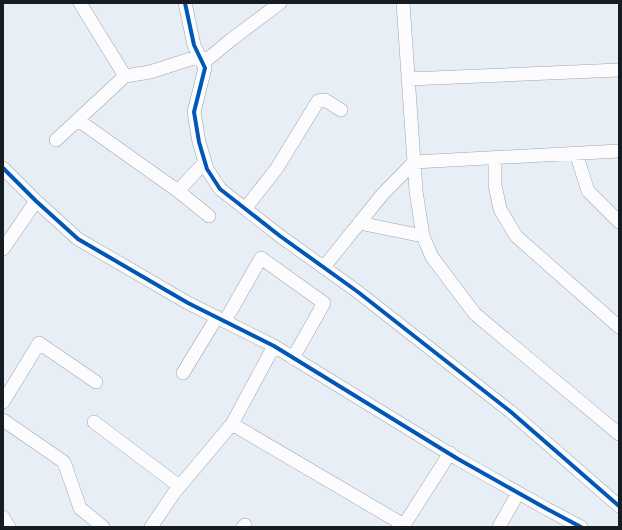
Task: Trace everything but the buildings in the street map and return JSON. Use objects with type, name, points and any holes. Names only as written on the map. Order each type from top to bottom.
[{"type":"street","points":[[80,3],[125,76]]},
{"type":"street","points":[[184,3],[194,45],[205,68],[194,112],[199,142],[207,168],[220,189],[358,292],[512,412],[619,506]]},
{"type":"street","points":[[56,140],[125,76],[150,72],[201,60],[280,3]]},
{"type":"street","points":[[403,3],[416,191],[423,236],[432,257],[475,314],[619,434]]},
{"type":"street","points":[[408,79],[619,70]]},
{"type":"street","points":[[245,209],[277,168],[318,101],[325,100],[341,110]]},
{"type":"street","points":[[78,120],[178,190],[209,216]]},
{"type":"street","points":[[324,267],[386,191],[414,162],[619,151]]},
{"type":"street","points":[[576,153],[588,191],[619,222]]},
{"type":"street","points":[[495,158],[495,185],[500,209],[516,236],[619,327]]},
{"type":"street","points":[[178,190],[205,162]]},
{"type":"street","points":[[3,168],[36,201],[78,238],[174,295],[274,346],[450,453],[518,493],[581,527]]},
{"type":"street","points":[[3,249],[36,201]]},
{"type":"street","points":[[359,223],[423,236]]},
{"type":"street","points":[[183,373],[261,258],[324,303],[294,358]]},
{"type":"street","points":[[3,402],[39,343],[96,382]]},
{"type":"street","points":[[152,527],[179,486],[232,424],[274,346]]},
{"type":"street","points":[[3,420],[64,462],[80,508],[103,527]]},
{"type":"street","points":[[94,422],[179,486]]},
{"type":"street","points":[[232,424],[404,526],[450,453]]},
{"type":"street","points":[[499,527],[518,493]]},
{"type":"street","points":[[3,517],[9,527]]},
{"type":"cycle path","points":[[185,3],[194,45],[205,68],[194,112],[199,142],[207,169],[220,189],[280,236],[358,292],[511,412],[619,506]]},
{"type":"cycle path","points":[[3,168],[36,201],[78,239],[188,303],[274,346],[458,459],[581,527]]}]
